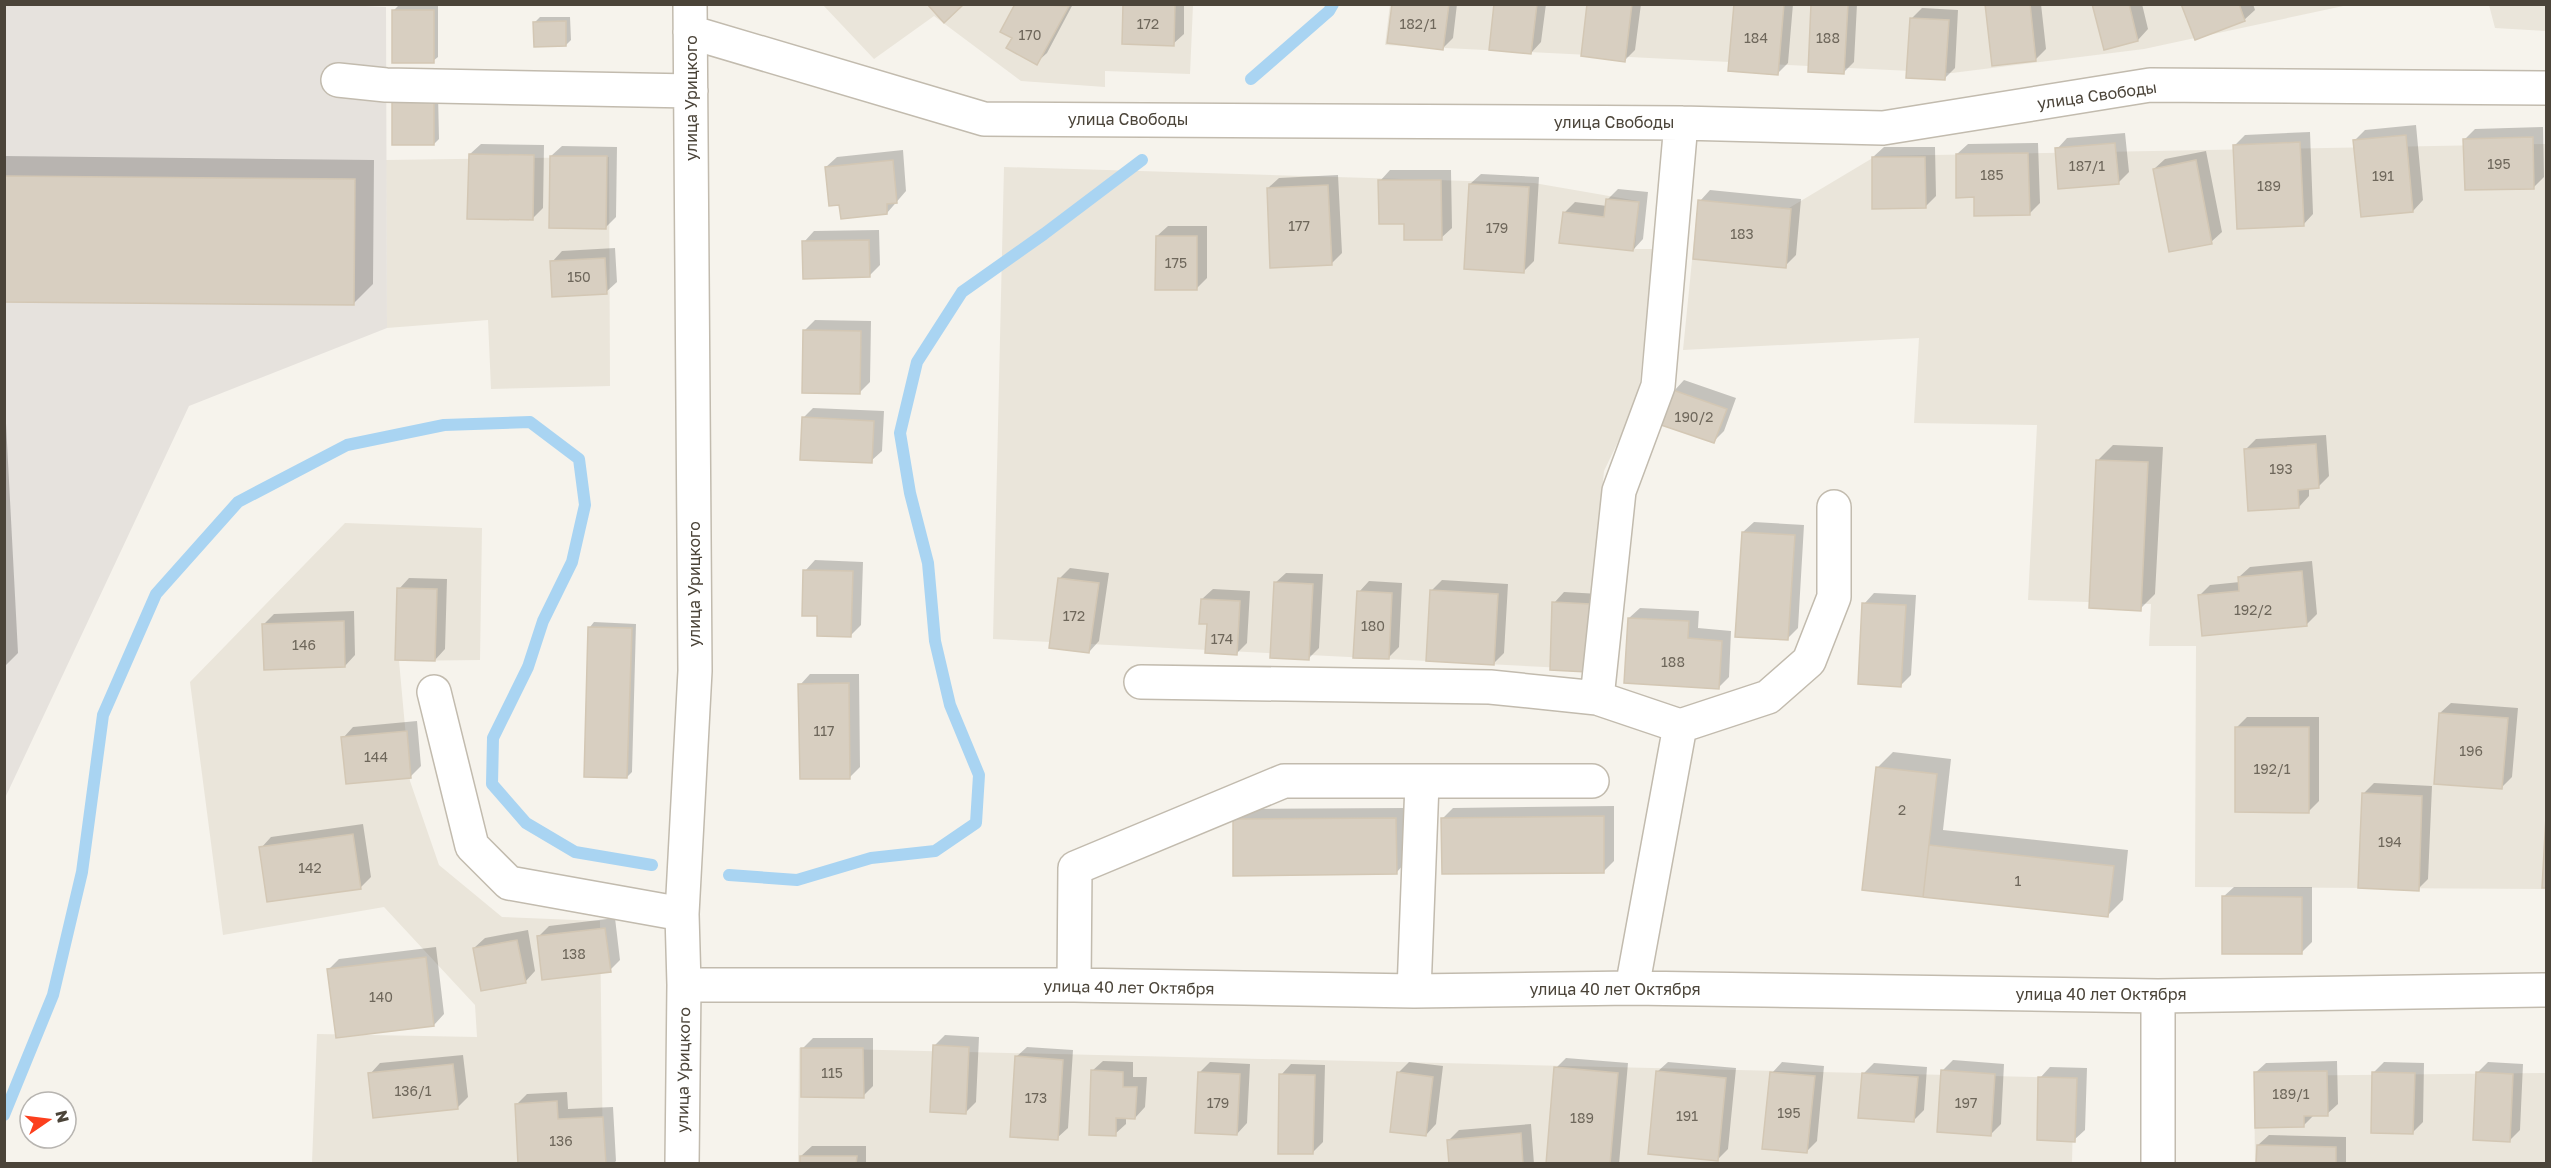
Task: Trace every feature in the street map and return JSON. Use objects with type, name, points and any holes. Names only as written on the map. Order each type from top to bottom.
[{"type":"street","name":"улица Урицкого","points":[[682,1164],[684,985],[682,914],[694,671],[690,18]]},
{"type":"street","name":"улица Свободы","points":[[690,18],[984,118],[1681,123],[1883,128],[2150,85],[2547,88]]},
{"type":"street","points":[[338,80],[386,86],[691,91]]},
{"type":"street","points":[[1597,698],[1619,491],[1658,386],[1681,123]]},
{"type":"street","points":[[1141,682],[1490,687],[1597,698],[1680,726],[1768,697],[1809,661],[1834,597],[1834,507]]},
{"type":"street","points":[[434,692],[472,846],[509,883],[682,914]]},
{"type":"street","points":[[1632,988],[1680,726]]},
{"type":"street","points":[[1074,985],[1075,868],[1284,781],[1422,783],[1592,780]]},
{"type":"street","points":[[1414,991],[1422,783]]},
{"type":"street","name":"улица 40 лет Октября","points":[[684,985],[1074,985],[1414,991],[1632,988],[2158,996],[2547,990]]},
{"type":"street","points":[[2158,996],[2158,1164]]},
{"type":"shaded area","points":[[325,4],[386,7],[387,328],[189,406],[5,798],[5,5]]},
{"type":"shaded area","points":[[1390,4],[2348,5],[2144,49],[1952,73],[1385,45]]},
{"type":"shaded area","points":[[823,5],[1193,5],[1190,74],[1105,71],[1105,87],[1021,81],[934,16],[874,59]]},
{"type":"shaded area","points":[[2489,5],[2546,5],[2546,31],[2495,28]]},
{"type":"shaded area","points":[[2546,144],[2546,889],[2195,887],[2196,646],[2149,646],[2151,604],[2028,600],[2037,425],[1914,423],[1919,338],[1683,350],[1698,201],[1789,208],[1876,156]]},
{"type":"shaded area","points":[[609,157],[610,386],[491,389],[488,320],[387,328],[386,160]]},
{"type":"shaded area","points":[[1004,167],[1534,183],[1638,201],[1635,249],[1654,249],[1638,400],[1604,471],[1585,669],[993,639]]},
{"type":"shaded area","points":[[345,523],[482,528],[480,660],[399,661],[410,781],[439,865],[502,917],[600,921],[603,1163],[312,1163],[317,1034],[477,1037],[475,1005],[384,907],[223,935],[190,682]]},
{"type":"shaded area","points":[[799,1048],[2074,1078],[2072,1163],[798,1164]]},
{"type":"shaded area","points":[[2546,1073],[2546,1163],[2255,1163],[2254,1076]]},
{"type":"building","points":[[927,4],[964,4],[944,23]]},
{"type":"building","points":[[1015,4],[1069,6],[1037,65],[1006,48],[1012,38],[1000,32]]},
{"type":"building","points":[[1123,4],[1175,4],[1174,46],[1122,44]]},
{"type":"building","points":[[1392,4],[1449,4],[1443,50],[1387,43]]},
{"type":"building","points":[[1494,4],[1537,4],[1531,54],[1489,50]]},
{"type":"building","points":[[1587,4],[1632,4],[1625,62],[1581,56]]},
{"type":"building","points":[[1734,4],[1784,4],[1778,75],[1728,71]]},
{"type":"building","points":[[1811,4],[1848,4],[1844,74],[1808,72]]},
{"type":"building","points":[[1985,4],[2030,4],[2036,61],[1992,66]]},
{"type":"building","points":[[2092,4],[2129,4],[2138,41],[2104,50]]},
{"type":"building","points":[[2181,4],[2239,4],[2245,21],[2195,40]]},
{"type":"building","points":[[392,10],[434,10],[434,63],[392,63]]},
{"type":"building","points":[[1910,18],[1949,20],[1945,80],[1906,78]]},
{"type":"building","points":[[566,21],[566,46],[534,47],[533,22]]},
{"type":"building","points":[[392,98],[434,98],[434,145],[392,145]]},
{"type":"building","points":[[2406,135],[2413,212],[2361,217],[2353,140]]},
{"type":"building","points":[[2533,137],[2534,189],[2465,190],[2463,139]]},
{"type":"building","points":[[2300,142],[2304,226],[2237,229],[2233,145]]},
{"type":"building","points":[[2115,143],[2119,184],[2058,189],[2055,148]]},
{"type":"building","points":[[2028,153],[2030,215],[1974,216],[1974,197],[1956,198],[1956,154]]},
{"type":"building","points":[[469,154],[534,155],[533,220],[467,219]]},
{"type":"building","points":[[550,156],[607,156],[606,229],[549,228]]},
{"type":"building","points":[[1872,157],[1925,157],[1926,208],[1872,209]]},
{"type":"building","points":[[893,160],[897,203],[887,204],[887,214],[841,219],[839,205],[829,206],[825,167]]},
{"type":"building","points":[[2196,160],[2212,244],[2169,252],[2153,169]]},
{"type":"building","points":[[4,176],[355,179],[354,305],[4,302]]},
{"type":"building","points":[[1378,180],[1441,180],[1442,240],[1404,240],[1404,224],[1379,224]]},
{"type":"building","points":[[1469,184],[1529,187],[1524,273],[1464,269]]},
{"type":"building","points":[[1328,185],[1332,265],[1270,268],[1267,188]]},
{"type":"building","points":[[1606,199],[1639,202],[1633,251],[1559,243],[1563,212],[1604,217]]},
{"type":"building","points":[[1698,200],[1791,209],[1786,268],[1693,259]]},
{"type":"building","points":[[1156,236],[1197,236],[1197,290],[1155,290]]},
{"type":"building","points":[[869,240],[870,277],[803,279],[802,241]]},
{"type":"building","points":[[605,258],[607,294],[552,297],[550,261]]},
{"type":"building","points":[[803,330],[861,331],[860,394],[802,393]]},
{"type":"building","points":[[1673,390],[1727,409],[1714,443],[1661,425]]},
{"type":"building","points":[[802,417],[874,421],[872,463],[800,460]]},
{"type":"building","points":[[2316,444],[2319,488],[2298,490],[2299,508],[2248,511],[2244,449]]},
{"type":"building","points":[[2096,460],[2148,462],[2141,611],[2089,608]]},
{"type":"building","points":[[1742,532],[1795,535],[1788,640],[1735,637]]},
{"type":"building","points":[[803,570],[853,571],[851,637],[817,636],[817,616],[802,616]]},
{"type":"building","points":[[2302,571],[2307,626],[2202,636],[2198,595],[2239,591],[2238,577]]},
{"type":"building","points":[[1058,578],[1099,583],[1089,653],[1049,648]]},
{"type":"building","points":[[1274,582],[1313,584],[1309,660],[1270,658]]},
{"type":"building","points":[[397,588],[437,589],[435,661],[395,660]]},
{"type":"building","points":[[1430,590],[1498,594],[1494,665],[1426,661]]},
{"type":"building","points":[[1357,591],[1392,593],[1389,659],[1353,658]]},
{"type":"building","points":[[1201,599],[1240,601],[1237,655],[1205,653],[1207,624],[1199,624]]},
{"type":"building","points":[[1552,602],[1590,604],[1587,672],[1550,670]]},
{"type":"building","points":[[1862,603],[1906,605],[1901,687],[1858,684]]},
{"type":"building","points":[[1628,618],[1689,621],[1688,638],[1722,641],[1719,689],[1624,683]]},
{"type":"building","points":[[344,621],[345,667],[264,670],[262,624]]},
{"type":"building","points":[[588,627],[632,628],[627,778],[584,777]]},
{"type":"building","points":[[849,683],[850,779],[800,779],[798,684]]},
{"type":"building","points":[[2439,713],[2508,718],[2502,789],[2434,784]]},
{"type":"building","points":[[2235,727],[2309,727],[2309,813],[2235,812]]},
{"type":"building","points":[[407,731],[411,778],[346,784],[341,737]]},
{"type":"building","points":[[1876,767],[1937,774],[1923,897],[1862,890]]},
{"type":"building","points":[[2362,793],[2422,796],[2419,891],[2358,888]]},
{"type":"building","points":[[1604,816],[1604,873],[1442,874],[1441,818]]},
{"type":"building","points":[[2546,816],[2546,888],[2542,888]]},
{"type":"building","points":[[1396,818],[1397,874],[1233,876],[1233,819]]},
{"type":"building","points":[[353,834],[361,889],[267,902],[259,847]]},
{"type":"building","points":[[1929,845],[2114,866],[2108,917],[1923,897]]},
{"type":"building","points":[[2222,896],[2302,897],[2302,954],[2222,954]]},
{"type":"building","points":[[605,928],[611,972],[542,980],[537,936]]},
{"type":"building","points":[[517,940],[526,983],[481,991],[473,948]]},
{"type":"building","points":[[426,957],[434,1026],[336,1038],[327,969]]},
{"type":"building","points":[[933,1045],[969,1047],[966,1114],[930,1112]]},
{"type":"building","points":[[801,1048],[863,1048],[864,1098],[801,1097]]},
{"type":"building","points":[[1015,1056],[1063,1060],[1058,1140],[1010,1137]]},
{"type":"building","points":[[453,1064],[458,1109],[373,1118],[368,1073]]},
{"type":"building","points":[[1554,1067],[1618,1073],[1610,1164],[1546,1164]]},
{"type":"building","points":[[1091,1070],[1123,1072],[1123,1087],[1137,1087],[1135,1119],[1116,1118],[1116,1136],[1089,1135]]},
{"type":"building","points":[[1941,1070],[1995,1074],[1991,1136],[1937,1132]]},
{"type":"building","points":[[1656,1071],[1726,1078],[1718,1161],[1648,1154]]},
{"type":"building","points":[[2327,1071],[2328,1116],[2304,1116],[2304,1127],[2255,1128],[2254,1072]]},
{"type":"building","points":[[1198,1072],[1240,1074],[1237,1135],[1195,1133]]},
{"type":"building","points":[[1397,1072],[1433,1077],[1426,1136],[1390,1132]]},
{"type":"building","points":[[1770,1072],[1815,1076],[1807,1153],[1762,1149]]},
{"type":"building","points":[[2372,1072],[2415,1073],[2413,1134],[2371,1133]]},
{"type":"building","points":[[2476,1072],[2513,1074],[2510,1142],[2473,1140]]},
{"type":"building","points":[[1862,1073],[1918,1077],[1914,1122],[1858,1118]]},
{"type":"building","points":[[1279,1074],[1315,1075],[1313,1154],[1278,1154]]},
{"type":"building","points":[[2038,1077],[2077,1078],[2075,1142],[2037,1140]]},
{"type":"building","points":[[557,1101],[558,1119],[603,1117],[606,1164],[518,1164],[515,1104]]},
{"type":"building","points":[[1521,1133],[1523,1164],[1449,1164],[1447,1140]]},
{"type":"building","points":[[2257,1145],[2336,1147],[2336,1164],[2256,1164]]},
{"type":"building","points":[[800,1156],[857,1156],[856,1164],[800,1164]]},
{"type":"waterway","points":[[1251,79],[1329,11],[1333,4]]},
{"type":"waterway","points":[[729,875],[797,880],[871,858],[935,851],[976,823],[979,775],[950,705],[935,641],[928,563],[910,493],[900,433],[917,362],[962,292],[1142,160]]},
{"type":"waterway","points":[[4,1115],[53,995],[82,872],[103,715],[156,594],[238,502],[347,445],[444,425],[530,422],[579,459],[585,505],[572,562],[543,621],[528,667],[493,738],[492,784],[526,823],[575,852],[652,865]]}]
